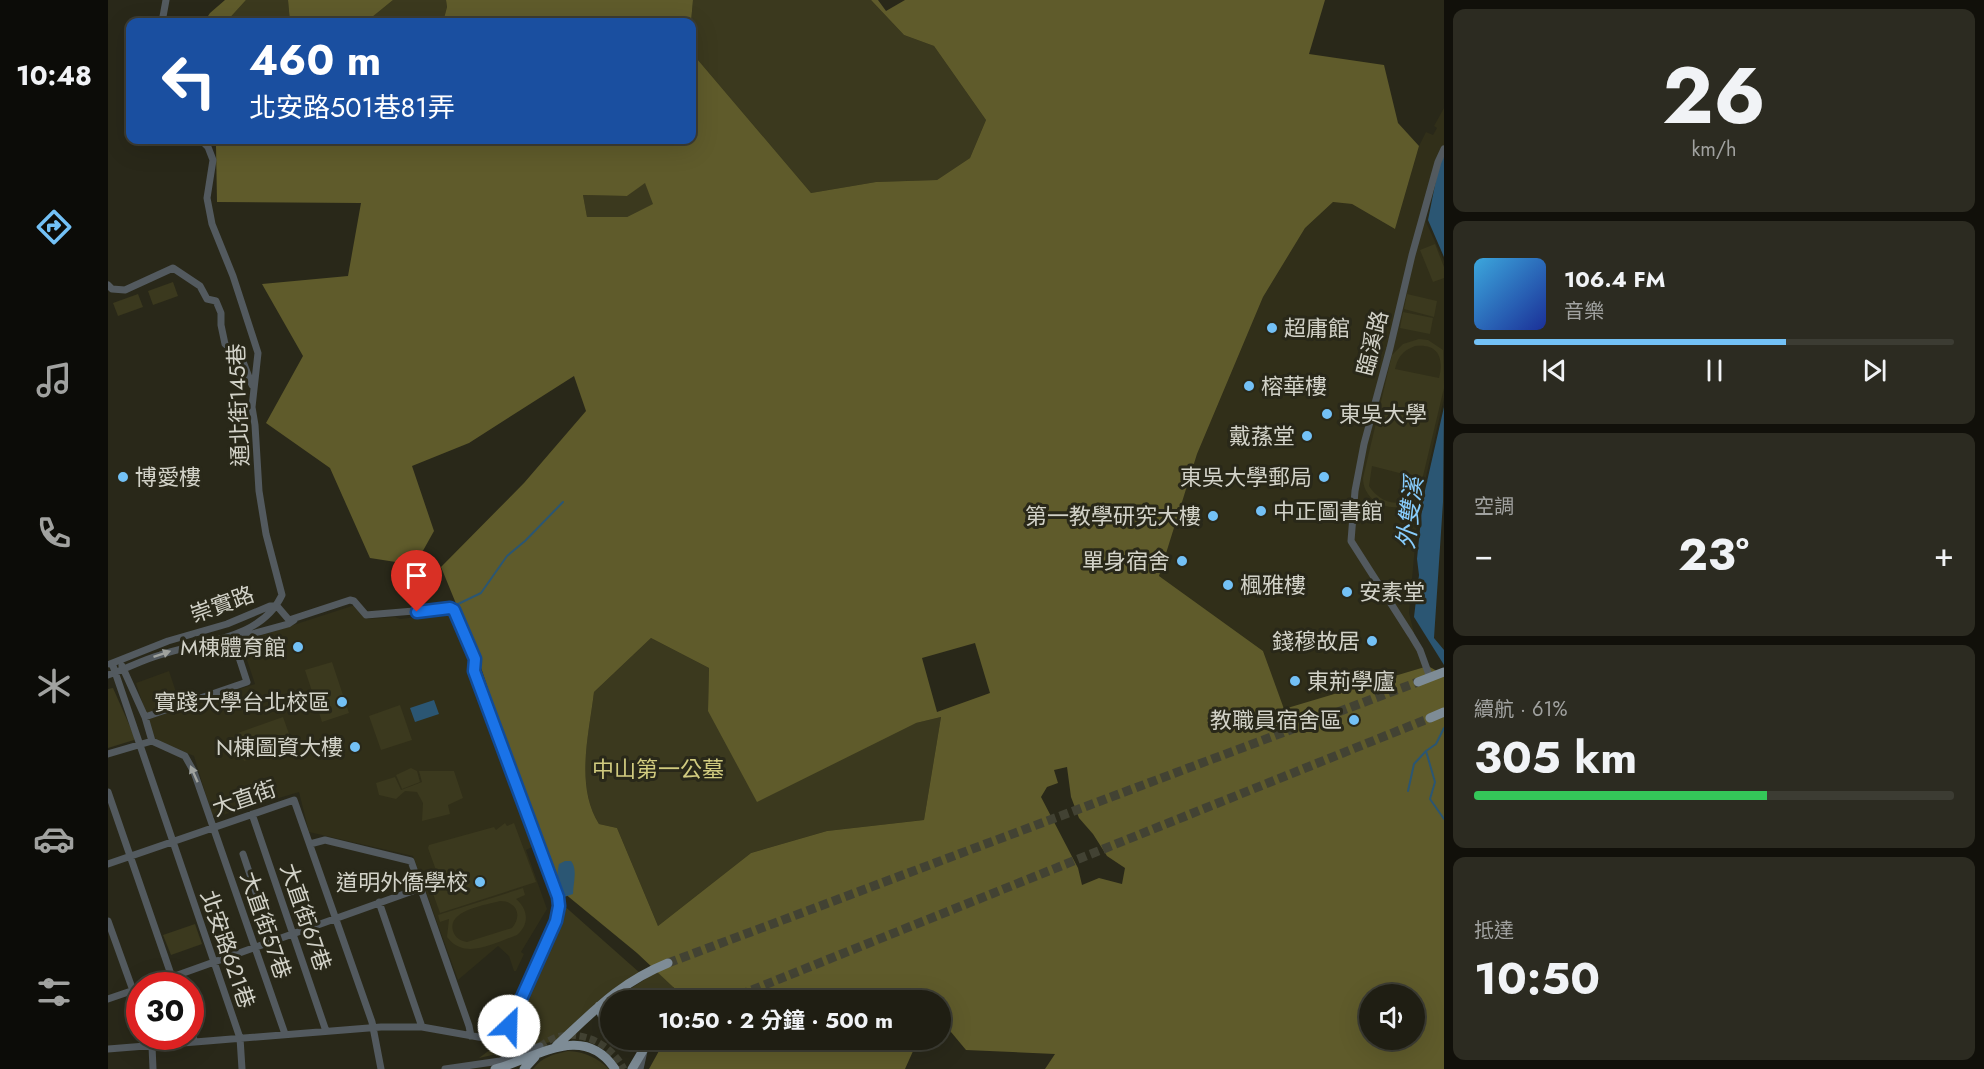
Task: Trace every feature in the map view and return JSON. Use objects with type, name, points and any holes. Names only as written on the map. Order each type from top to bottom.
[{"type":"main road","points":[[1418,682],[1443,673]]},
{"type":"main road","points":[[1430,718],[1444,712]]},
{"type":"main road","points":[[556,1046],[627,983],[668,963]]},
{"type":"main road","points":[[495,1069],[513,1064],[541,1049],[572,1044],[588,1047],[602,1055],[615,1069]]},
{"type":"main road","points":[[524,1069],[541,1049]]},
{"type":"main road","points":[[633,1069],[643,1050]]},
{"type":"street","points":[[163,18],[166,0]]},
{"type":"street","name":"通北街145巷","points":[[205,144],[213,160],[207,198],[212,224],[233,276],[258,353],[252,407],[259,491],[266,534],[282,595],[277,606]]},
{"type":"street","name":"臨溪路","points":[[1428,672],[1420,650],[1351,541],[1355,490],[1365,444],[1412,255],[1438,162],[1444,149]]},
{"type":"street","points":[[108,285],[112,289],[124,290],[172,268],[200,286],[207,299],[216,301],[220,306],[225,344],[242,359],[253,387]]},
{"type":"street","points":[[145,717],[248,682],[232,636],[248,635],[288,624],[350,600],[354,601],[366,615],[450,608],[454,610],[475,659],[474,671],[549,870],[559,906],[553,929],[509,1026],[492,1037],[471,1036],[422,1027],[374,1027],[204,1041]]},
{"type":"street","name":"崇實路","points":[[113,662],[168,640],[227,624],[270,606],[277,606]]},
{"type":"street","points":[[277,606],[289,620],[294,620]]},
{"type":"street","name":"崇實路","points":[[111,674],[157,656],[232,636],[273,612],[277,606]]},
{"type":"street","points":[[108,754],[152,741],[145,717],[124,670],[113,662]]},
{"type":"street","name":"北安路621巷","points":[[113,662],[111,674],[139,744],[240,1038],[242,1069]]},
{"type":"street","name":"大直街57巷","points":[[152,741],[185,756],[194,772],[285,1034]]},
{"type":"street","points":[[108,792],[171,972]]},
{"type":"street","name":"大直街","points":[[108,864],[294,800],[374,1027],[381,1069]]},
{"type":"street","name":"大直街67巷","points":[[252,814],[326,1030]]},
{"type":"street","points":[[310,844],[325,840],[411,861],[470,1026],[471,1036]]},
{"type":"street","points":[[243,854],[272,940]]},
{"type":"street","points":[[184,972],[421,888]]},
{"type":"street","points":[[379,902],[422,1027]]},
{"type":"street","points":[[108,921],[129,972]]},
{"type":"street","points":[[108,999],[126,993]]},
{"type":"street","points":[[108,1049],[126,1048]]},
{"type":"street","points":[[446,1069],[500,1061],[541,1049]]},
{"type":"street","points":[[152,1050],[153,1069]]},
{"type":"street","points":[[640,1069],[644,1050]]},
{"type":"shaded area","points":[[225,0],[246,0],[230,18],[207,18]]},
{"type":"shaded area","points":[[288,0],[393,0],[371,18],[290,18]]},
{"type":"shaded area","points":[[446,0],[693,0],[691,18],[444,18]]},
{"type":"shaded area","points":[[871,0],[878,0],[886,11],[905,0],[1325,0],[1309,54],[1384,65],[1398,123],[1419,146],[1395,229],[1352,204],[1333,202],[1305,228],[1263,297],[1197,454],[1159,576],[1263,651],[1284,709],[1428,666],[1444,675],[1444,1069],[1045,1069],[1055,1054],[966,1050],[951,1032],[951,990],[676,990],[637,953],[564,893],[502,730],[475,650],[441,567],[524,483],[586,411],[574,376],[469,443],[412,466],[434,531],[415,565],[370,558],[330,468],[266,423],[303,356],[262,284],[348,276],[361,203],[217,202],[216,146],[214,144],[696,144],[696,58],[811,193],[876,182],[937,180],[970,158],[986,120],[934,46],[904,35]],"holes":[[[645,183],[653,204],[627,217],[587,217],[583,195],[627,196]],[[651,638],[709,668],[708,711],[757,802],[916,723],[941,717],[924,820],[827,831],[751,853],[658,926],[617,828],[599,824],[587,793],[587,742],[594,692]],[[975,643],[990,693],[937,712],[922,658]],[[1067,767],[1071,797],[1079,818],[1107,856],[1125,868],[1122,884],[1099,878],[1082,885],[1078,868],[1041,797],[1047,787],[1058,783],[1054,770]]]},
{"type":"shaded area","name":"東吳大學","points":[[1444,108],[1444,155],[1427,202],[1426,222],[1444,261],[1444,398],[1418,512],[1409,613],[1417,645],[1428,666],[1284,710],[1263,651],[1159,576],[1197,454],[1263,297],[1305,228],[1333,202],[1352,204],[1395,229],[1419,146],[1426,132],[1433,135],[1437,128],[1434,126]]},
{"type":"shaded area","points":[[355,605],[368,619],[395,617],[400,619],[450,610],[534,846],[526,850],[547,909],[521,952],[524,954],[516,971],[514,971],[509,956],[498,946],[458,980],[413,856],[309,832],[299,792],[213,818],[194,756],[155,739],[149,719],[255,684],[241,642]]},
{"type":"shaded area","points":[[169,671],[179,701],[146,714],[136,683]]},
{"type":"shaded area","points":[[659,1050],[914,1050],[905,1069],[649,1069]]},
{"type":"green space","points":[[246,0],[288,0],[290,18],[230,18]]},
{"type":"green space","points":[[393,0],[446,0],[444,18],[371,18]]},
{"type":"green space","points":[[693,0],[871,0],[904,35],[934,46],[986,120],[970,158],[937,180],[876,182],[811,193],[696,58],[696,18],[691,18]]},
{"type":"green space","points":[[645,182],[654,204],[627,217],[587,217],[583,195],[627,196]]},
{"type":"green space","points":[[1435,244],[1444,267],[1444,278],[1433,282],[1420,250]]},
{"type":"green space","points":[[173,282],[178,296],[153,305],[148,291]]},
{"type":"green space","points":[[138,294],[143,307],[118,316],[113,303]]},
{"type":"green space","points":[[1407,294],[1437,301],[1434,317],[1404,309]]},
{"type":"green space","points":[[1403,312],[1433,318],[1430,334],[1400,328]]},
{"type":"green space","points":[[1419,339],[1428,340],[1443,350],[1444,388],[1418,497],[1411,503],[1393,507],[1376,502],[1369,496],[1363,478],[1392,355],[1403,344]],"holes":[[[1415,346],[1430,347],[1438,354],[1441,365],[1439,378],[1395,369],[1401,355]],[[1372,466],[1415,477],[1410,495],[1405,500],[1393,503],[1382,499],[1369,486]]]},
{"type":"green space","name":"中山第一公墓","points":[[651,638],[709,668],[708,711],[916,723],[941,717],[924,820],[827,831],[751,853],[658,926],[617,828],[599,824],[587,793],[586,777],[587,742],[594,692]]},
{"type":"green space","points":[[332,662],[349,713],[322,722],[305,670]]},
{"type":"green space","points":[[113,688],[135,738],[108,748],[108,689]]},
{"type":"green space","points":[[400,705],[412,740],[381,750],[369,716]]},
{"type":"green space","points":[[283,717],[293,745],[244,761],[235,734]]},
{"type":"green space","points":[[411,768],[417,771],[420,782],[402,789],[396,775]]},
{"type":"green space","points":[[419,771],[454,771],[463,798],[448,805],[450,814],[422,821],[423,803],[417,792],[405,791],[396,799],[379,795],[376,783],[395,777],[401,790],[422,782]]},
{"type":"green space","points":[[505,823],[507,826],[514,823],[536,882],[440,913],[431,888],[441,884],[428,848],[429,845],[494,827],[496,830]]},
{"type":"green space","points":[[523,888],[525,895],[516,899],[523,907],[526,917],[521,931],[517,935],[480,948],[462,948],[454,944],[447,937],[449,919],[440,922],[438,915]],"holes":[[[506,902],[514,906],[517,914],[512,928],[467,942],[455,936],[453,924],[462,913],[486,904]]]},
{"type":"green space","points":[[561,903],[640,973],[614,990],[600,990],[600,1000],[555,1041],[479,1058],[511,1034],[558,921]]},
{"type":"green space","points":[[195,924],[202,944],[171,955],[163,935]]},
{"type":"green space","points":[[667,965],[674,990],[628,990]]},
{"type":"green space","points":[[568,1051],[590,1056],[609,1069],[533,1069],[544,1059]]},
{"type":"water","points":[[1444,156],[1444,257],[1428,220],[1439,165]]},
{"type":"water","name":"外雙溪","points":[[1444,407],[1443,502],[1434,638],[1444,650],[1444,665],[1414,617],[1423,499]]},
{"type":"water","points":[[434,700],[439,714],[415,722],[410,708]]},
{"type":"water","points":[[571,861],[573,864],[575,877],[573,894],[564,897],[559,886],[558,873],[559,864]]},
{"type":"waterway","points":[[454,606],[481,593],[507,556],[563,502]]},
{"type":"waterway","points":[[1444,728],[1436,744],[1426,751],[1435,782],[1430,799],[1444,819]]},
{"type":"waterway","points":[[1408,791],[1414,764],[1426,751]]},
{"type":"tunnel","points":[[668,963],[1418,682]]},
{"type":"tunnel","points":[[752,990],[1430,718]]},
{"type":"tunnel","points":[[540,1046],[561,1036],[581,1036],[606,1047],[624,1069]]},
{"type":"place","name":"超庸館","points":[[1272,328]]},
{"type":"place","name":"榕華樓","points":[[1249,386]]},
{"type":"place","name":"東吳大學","points":[[1327,414]]},
{"type":"place","name":"戴蓀堂","points":[[1307,436]]},
{"type":"place","name":"博愛樓","points":[[123,477]]},
{"type":"place","name":"東吳大學郵局","points":[[1324,477]]},
{"type":"place","name":"中正圖書館","points":[[1261,511]]},
{"type":"place","name":"第一教學研究大樓","points":[[1213,516]]},
{"type":"place","name":"單身宿舍","points":[[1182,561]]},
{"type":"place","name":"楓雅樓","points":[[1228,585]]},
{"type":"place","name":"安素堂","points":[[1347,592]]},
{"type":"place","name":"錢穆故居","points":[[1372,641]]},
{"type":"place","name":"M棟體育館","points":[[298,647]]},
{"type":"place","name":"東荊學廬","points":[[1295,681]]},
{"type":"place","name":"實踐大學台北校區","points":[[342,702]]},
{"type":"place","name":"教職員宿舍區","points":[[1354,720]]},
{"type":"place","name":"N棟圖資大樓","points":[[355,747]]},
{"type":"place","name":"道明外僑學校","points":[[480,882]]},
{"type":"route","points":[[417,612],[450,608],[454,610],[475,659],[474,671],[498,740],[558,897],[556,921],[509,1026]]}]
